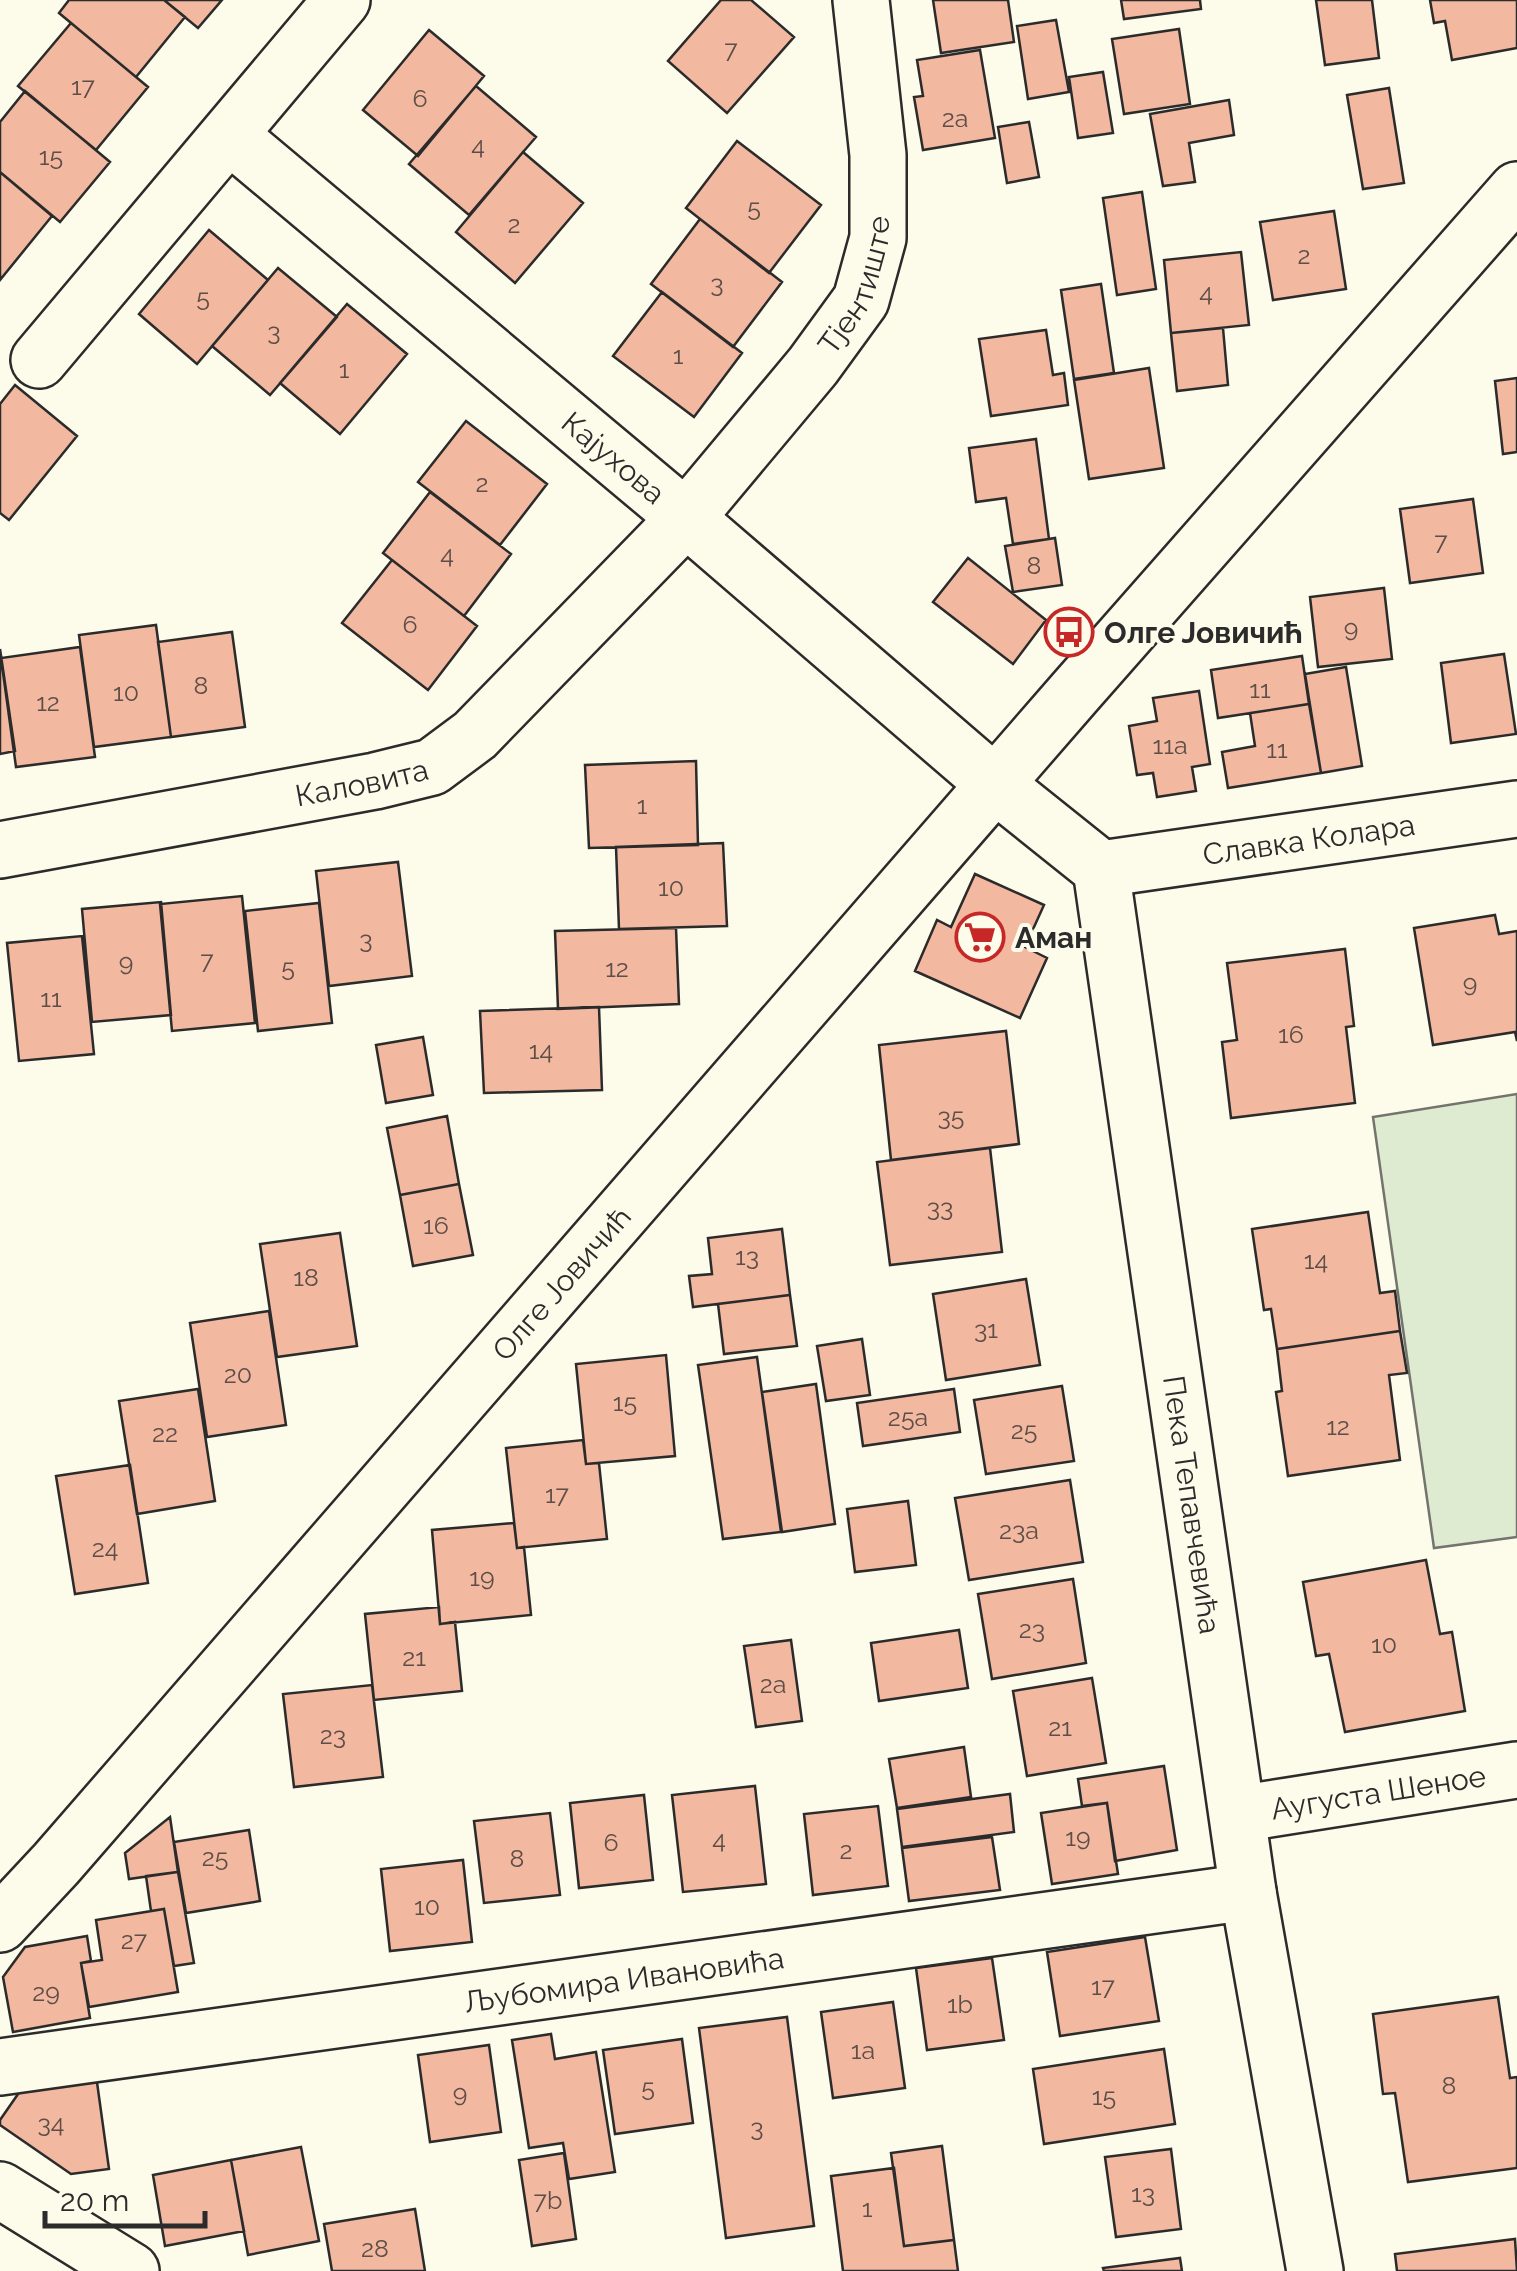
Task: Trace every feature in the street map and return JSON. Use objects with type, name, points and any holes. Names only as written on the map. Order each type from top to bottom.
[{"type":"street","points":[[39,360],[342,0]]},
{"type":"street","name":"Тјентиште","points":[[686,518],[813,366],[861,300],[878,238],[878,154],[861,0]]},
{"type":"street","name":"Кајухова","points":[[230,135],[996,784]]},
{"type":"street","name":"Олге Јовичић","points":[[0,1924],[1517,190]]},
{"type":"street","name":"Каловита","points":[[0,850],[376,781],[432,767],[475,735],[686,518]]},
{"type":"street","points":[[996,784],[1101,869]]},
{"type":"street","name":"Славка Колара","points":[[1101,869],[1517,809]]},
{"type":"street","name":"Пека Тепавчевића","points":[[1101,869],[1248,1892],[1315,2271]]},
{"type":"street","name":"Аугуста Шеное","points":[[1238,1814],[1517,1770]]},
{"type":"street","name":"Љубомира Ивановића","points":[[0,2067],[1248,1892]]},
{"type":"street","points":[[0,2190],[131,2271]]},
{"type":"green space","points":[[1517,1094],[1517,1537],[1434,1548],[1373,1117]]},
{"type":"building","points":[[69,0],[164,0],[185,17],[136,77],[59,13]]},
{"type":"building","points":[[164,0],[222,0],[198,28]]},
{"type":"building","points":[[721,0],[751,0],[794,37],[727,113],[668,61]]},
{"type":"building","points":[[933,0],[1008,0],[1014,42],[941,53]]},
{"type":"building","points":[[1121,0],[1200,0],[1201,9],[1124,19]]},
{"type":"building","points":[[1316,0],[1372,0],[1379,58],[1325,65]]},
{"type":"building","points":[[1430,0],[1517,0],[1517,48],[1452,60],[1445,21],[1434,23]]},
{"type":"building","points":[[1056,20],[1069,92],[1028,99],[1017,26]]},
{"type":"building","points":[[71,23],[148,87],[96,150],[18,86]]},
{"type":"building","points":[[1179,29],[1190,104],[1124,114],[1112,39]]},
{"type":"building","points":[[429,30],[484,76],[418,156],[363,110]]},
{"type":"building","points":[[980,50],[995,138],[923,150],[914,97],[923,96],[917,60]]},
{"type":"building","points":[[1103,72],[1113,133],[1078,138],[1069,77]]},
{"type":"building","points":[[476,86],[536,137],[469,215],[409,164]]},
{"type":"building","points":[[1389,88],[1404,183],[1363,189],[1347,95]]},
{"type":"building","points":[[25,91],[110,162],[60,222],[0,172],[0,122]]},
{"type":"building","points":[[1229,100],[1234,135],[1189,143],[1195,182],[1163,186],[1150,114]]},
{"type":"building","points":[[1029,122],[1039,177],[1007,183],[998,127]]},
{"type":"building","points":[[737,141],[821,205],[769,273],[686,208]]},
{"type":"building","points":[[523,152],[583,203],[515,283],[456,232]]},
{"type":"building","points":[[0,172],[52,216],[0,280]]},
{"type":"building","points":[[1142,192],[1156,289],[1117,295],[1103,198]]},
{"type":"building","points":[[1334,211],[1346,289],[1273,300],[1260,222]]},
{"type":"building","points":[[700,219],[782,282],[733,347],[651,284]]},
{"type":"building","points":[[209,230],[268,280],[197,364],[139,314]]},
{"type":"building","points":[[1241,252],[1249,325],[1171,333],[1164,260]]},
{"type":"building","points":[[278,268],[337,317],[270,395],[212,346]]},
{"type":"building","points":[[1101,284],[1114,373],[1074,379],[1061,290]]},
{"type":"building","points":[[662,292],[742,353],[694,417],[613,356]]},
{"type":"building","points":[[347,304],[407,354],[340,434],[280,383]]},
{"type":"building","points":[[1223,328],[1228,385],[1177,391],[1171,333]]},
{"type":"building","points":[[1046,330],[1053,375],[1064,373],[1068,405],[991,416],[979,339]]},
{"type":"building","points":[[1149,368],[1164,468],[1089,479],[1074,380]]},
{"type":"building","points":[[1517,378],[1517,452],[1503,454],[1495,381]]},
{"type":"building","points":[[15,385],[77,436],[9,520],[0,513],[0,404]]},
{"type":"building","points":[[466,421],[547,484],[500,545],[418,482]]},
{"type":"building","points":[[1036,439],[1049,539],[1013,544],[1006,498],[976,502],[969,448]]},
{"type":"building","points":[[430,492],[511,554],[464,616],[383,553]]},
{"type":"building","points":[[1473,499],[1483,573],[1410,583],[1400,509]]},
{"type":"building","points":[[1055,538],[1062,585],[1013,592],[1005,546]]},
{"type":"building","points":[[968,558],[1046,620],[1013,664],[933,602]]},
{"type":"building","points":[[392,560],[477,626],[428,690],[342,623]]},
{"type":"building","points":[[1384,588],[1392,659],[1318,667],[1310,597]]},
{"type":"building","points":[[156,625],[171,737],[94,747],[79,635]]},
{"type":"building","points":[[232,632],[245,727],[171,737],[158,642]]},
{"type":"building","points":[[80,647],[95,757],[16,767],[1,658]]},
{"type":"building","points":[[0,649],[15,751],[0,754]]},
{"type":"building","points":[[1504,654],[1516,734],[1451,743],[1441,663]]},
{"type":"building","points":[[1302,656],[1309,704],[1218,718],[1211,670]]},
{"type":"building","points":[[1346,667],[1362,766],[1321,773],[1305,674]]},
{"type":"building","points":[[1199,691],[1210,764],[1192,767],[1196,791],[1157,797],[1153,773],[1137,775],[1129,726],[1157,721],[1153,698]]},
{"type":"building","points":[[1309,704],[1321,773],[1228,788],[1222,752],[1255,746],[1250,713]]},
{"type":"building","points":[[696,761],[698,845],[589,848],[585,765]]},
{"type":"building","points":[[723,843],[727,926],[619,929],[616,847]]},
{"type":"building","points":[[398,862],[412,976],[329,986],[316,871]]},
{"type":"building","name":"Аман","points":[[975,874],[1044,905],[1025,947],[1047,958],[1020,1018],[915,971],[937,920],[951,927]]},
{"type":"building","points":[[242,896],[255,1023],[172,1031],[160,904]]},
{"type":"building","points":[[161,902],[171,1015],[92,1022],[82,909]]},
{"type":"building","points":[[319,903],[332,1023],[258,1031],[245,911]]},
{"type":"building","points":[[1495,915],[1499,934],[1517,931],[1517,1041],[1515,1032],[1433,1045],[1414,928]]},
{"type":"building","points":[[676,928],[679,1004],[558,1009],[555,931]]},
{"type":"building","points":[[82,936],[94,1054],[19,1061],[7,943]]},
{"type":"building","points":[[1345,949],[1354,1026],[1346,1027],[1355,1103],[1231,1118],[1222,1042],[1237,1040],[1227,963]]},
{"type":"building","points":[[599,1007],[602,1090],[484,1093],[480,1011]]},
{"type":"building","points":[[1006,1031],[1019,1144],[891,1160],[879,1045]]},
{"type":"building","points":[[423,1037],[433,1095],[386,1103],[376,1045]]},
{"type":"building","points":[[447,1116],[459,1184],[400,1195],[387,1128]]},
{"type":"building","points":[[990,1148],[1002,1252],[890,1265],[877,1162]]},
{"type":"building","points":[[459,1184],[473,1255],[413,1266],[400,1195]]},
{"type":"building","points":[[1368,1212],[1380,1293],[1395,1291],[1400,1331],[1277,1349],[1271,1309],[1264,1310],[1252,1229]]},
{"type":"building","points":[[782,1229],[790,1295],[693,1307],[689,1276],[712,1274],[708,1238]]},
{"type":"building","points":[[340,1233],[357,1346],[277,1357],[260,1244]]},
{"type":"building","points":[[1026,1279],[1040,1365],[946,1380],[933,1294]]},
{"type":"building","points":[[790,1295],[797,1346],[724,1354],[718,1304]]},
{"type":"building","points":[[269,1311],[286,1425],[207,1437],[190,1323]]},
{"type":"building","points":[[1400,1331],[1407,1373],[1389,1375],[1400,1460],[1288,1476],[1276,1392],[1282,1391],[1277,1349]]},
{"type":"building","points":[[862,1339],[870,1395],[826,1401],[817,1346]]},
{"type":"building","points":[[666,1355],[675,1456],[586,1464],[576,1364]]},
{"type":"building","points":[[757,1357],[781,1532],[723,1539],[698,1365]]},
{"type":"building","points":[[816,1384],[835,1524],[782,1532],[762,1392]]},
{"type":"building","points":[[1062,1386],[1074,1461],[986,1474],[974,1400]]},
{"type":"building","points":[[198,1389],[215,1501],[137,1514],[119,1401]]},
{"type":"building","points":[[954,1389],[960,1432],[863,1446],[857,1403]]},
{"type":"building","points":[[583,1440],[586,1464],[599,1463],[607,1539],[517,1548],[506,1448]]},
{"type":"building","points":[[130,1465],[148,1583],[75,1594],[56,1476]]},
{"type":"building","points":[[1070,1480],[1083,1562],[969,1580],[955,1498]]},
{"type":"building","points":[[908,1501],[916,1565],[855,1572],[847,1509]]},
{"type":"building","points":[[514,1523],[517,1548],[524,1547],[531,1615],[440,1624],[432,1530]]},
{"type":"building","points":[[1426,1560],[1440,1634],[1452,1632],[1465,1711],[1345,1732],[1329,1654],[1316,1656],[1303,1582]]},
{"type":"building","points":[[1073,1579],[1086,1663],[992,1679],[978,1594]]},
{"type":"building","points":[[439,1607],[440,1624],[455,1622],[462,1691],[374,1700],[365,1614]]},
{"type":"building","points":[[959,1630],[968,1688],[879,1701],[871,1643]]},
{"type":"building","points":[[791,1640],[802,1721],[756,1727],[744,1646]]},
{"type":"building","points":[[1092,1678],[1106,1763],[1027,1776],[1013,1691]]},
{"type":"building","points":[[372,1685],[383,1777],[294,1787],[283,1694]]},
{"type":"building","points":[[964,1747],[971,1797],[897,1808],[889,1759]]},
{"type":"building","points":[[1164,1766],[1177,1850],[1115,1861],[1107,1803],[1082,1806],[1078,1779]]},
{"type":"building","points":[[755,1786],[766,1884],[683,1892],[672,1795]]},
{"type":"building","points":[[1010,1794],[1014,1832],[902,1847],[897,1809]]},
{"type":"building","points":[[644,1795],[653,1880],[579,1888],[570,1803]]},
{"type":"building","points":[[1107,1803],[1118,1874],[1052,1884],[1041,1813]]},
{"type":"building","points":[[878,1806],[888,1886],[813,1895],[804,1814]]},
{"type":"building","points":[[550,1813],[560,1895],[484,1903],[474,1821]]},
{"type":"building","points":[[170,1817],[178,1872],[129,1879],[125,1853]]},
{"type":"building","points":[[249,1830],[260,1901],[186,1913],[174,1842]]},
{"type":"building","points":[[992,1837],[1000,1890],[909,1901],[902,1848]]},
{"type":"building","points":[[463,1860],[472,1942],[390,1951],[381,1869]]},
{"type":"building","points":[[178,1872],[194,1963],[174,1966],[164,1909],[151,1911],[146,1876]]},
{"type":"building","points":[[164,1909],[178,1992],[89,2007],[81,1963],[102,1960],[96,1920]]},
{"type":"building","points":[[87,1936],[91,1961],[81,1963],[90,2018],[13,2032],[3,1977],[25,1947]]},
{"type":"building","points":[[1145,1937],[1159,2021],[1060,2036],[1047,1952]]},
{"type":"building","points":[[992,1958],[1004,2040],[927,2050],[916,1968]]},
{"type":"building","points":[[1498,1997],[1510,2078],[1517,2077],[1517,2168],[1408,2182],[1395,2093],[1383,2094],[1373,2014]]},
{"type":"building","points":[[893,2002],[905,2088],[833,2098],[821,2012]]},
{"type":"building","points":[[787,2017],[814,2226],[726,2238],[699,2028]]},
{"type":"building","points":[[551,2034],[555,2059],[596,2052],[615,2172],[569,2179],[563,2143],[529,2148],[512,2040]]},
{"type":"building","points":[[682,2039],[693,2123],[615,2134],[603,2050]]},
{"type":"building","points":[[489,2045],[501,2132],[430,2142],[418,2055]]},
{"type":"building","points":[[1164,2049],[1175,2124],[1044,2144],[1033,2069]]},
{"type":"building","points":[[96,2075],[109,2169],[71,2174],[0,2125],[25,2084]]},
{"type":"building","points":[[942,2146],[954,2240],[904,2246],[891,2153]]},
{"type":"building","points":[[301,2147],[319,2241],[248,2255],[231,2160]]},
{"type":"building","points":[[1171,2149],[1181,2229],[1116,2237],[1105,2157]]},
{"type":"building","points":[[564,2153],[576,2239],[532,2246],[519,2160]]},
{"type":"building","points":[[231,2160],[244,2231],[165,2246],[153,2175]]},
{"type":"building","points":[[894,2168],[904,2246],[954,2240],[958,2271],[843,2271],[831,2176]]},
{"type":"building","points":[[415,2209],[425,2271],[332,2271],[324,2224]]},
{"type":"building","points":[[1515,2239],[1517,2271],[1397,2271],[1395,2254]]},
{"type":"building","points":[[1180,2258],[1182,2271],[1103,2268]]},
{"type":"place","name":"Олге Јовичић","points":[[1069,632]]},
{"type":"place","name":"Аман","points":[[980,937]]}]
